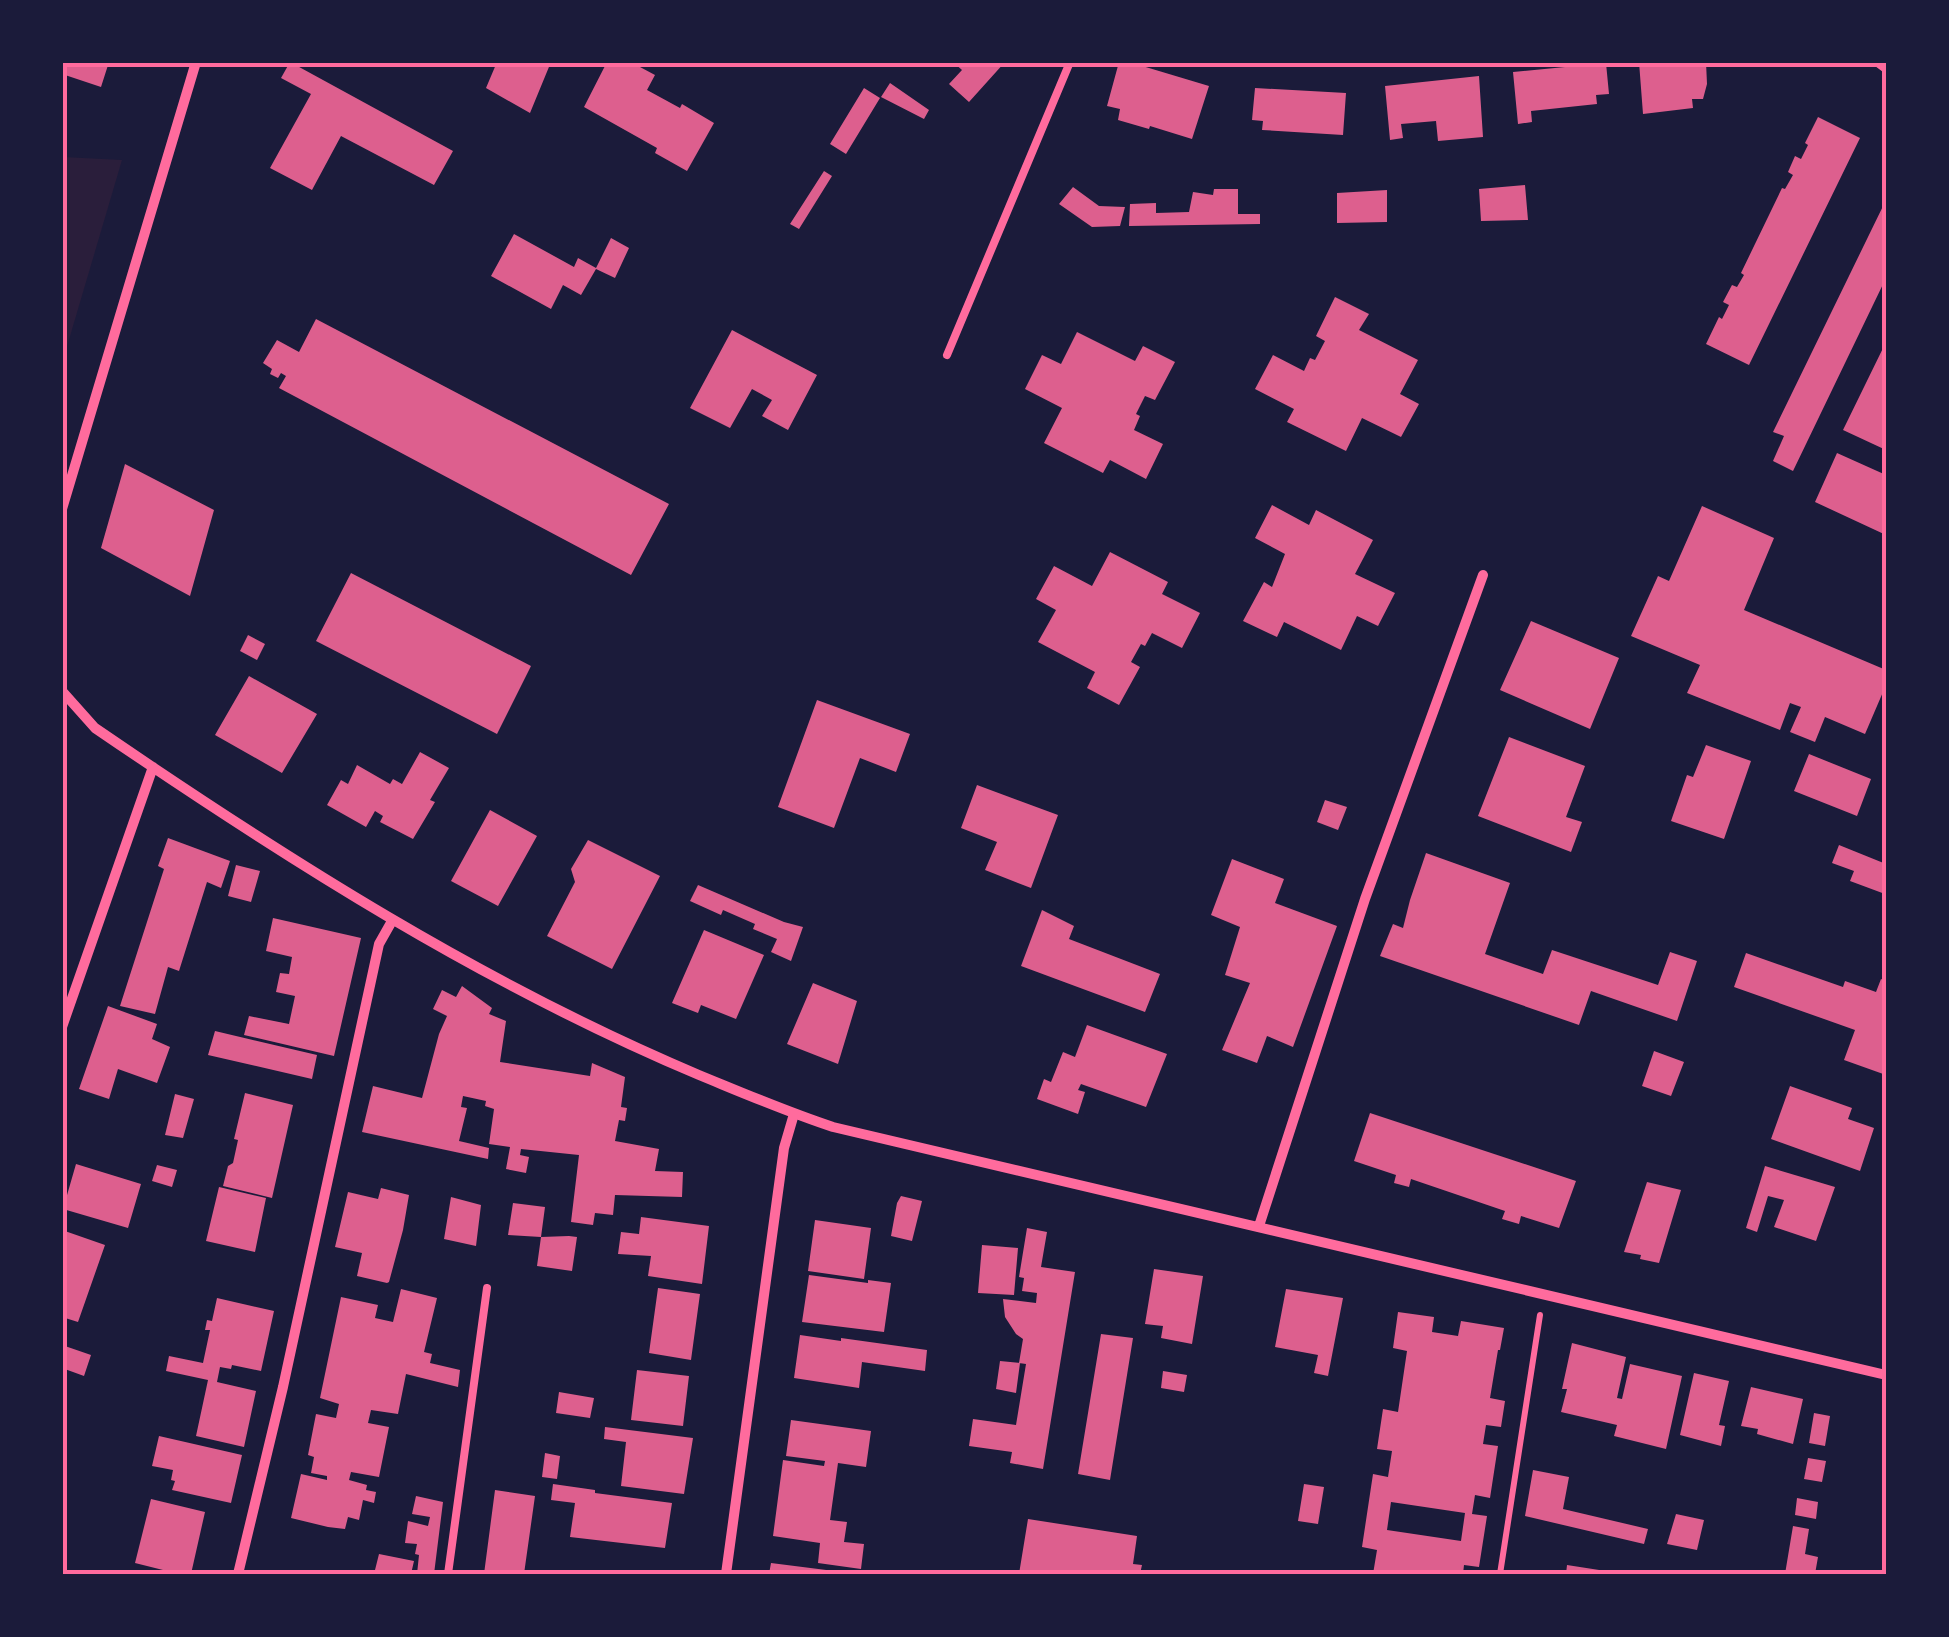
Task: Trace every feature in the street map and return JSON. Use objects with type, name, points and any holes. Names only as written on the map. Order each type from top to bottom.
[{"type":"street","points":[[62,509],[196,62]]},
{"type":"street","points":[[1878,62],[1886,68]]},
{"type":"street","points":[[1259,1226],[1365,899],[1483,575]]},
{"type":"street","points":[[62,690],[95,728],[392,921],[529,997],[627,1044],[794,1114],[870,1136],[1886,1375]]},
{"type":"street","points":[[62,1028],[153,767]]},
{"type":"street","points":[[238,1574],[283,1388],[379,944],[392,921]]},
{"type":"street","points":[[726,1574],[784,1148],[794,1114]]},
{"type":"lane","points":[[948,355],[1070,62]]},
{"type":"lane","points":[[448,1574],[486,1288]]},
{"type":"path","points":[[1500,1574],[1544,1294]]},
{"type":"shaded area","points":[[62,157],[122,160],[63,360]]},
{"type":"building","points":[[62,62],[109,62],[101,87],[62,74]]},
{"type":"building","points":[[290,62],[453,151],[434,185],[341,136],[312,190],[270,168],[311,94],[281,78]]},
{"type":"building","points":[[497,62],[551,62],[530,113],[486,88]]},
{"type":"building","points":[[607,62],[632,62],[655,75],[647,90],[714,123],[687,171],[655,153],[657,148],[584,107]]},
{"type":"building","points":[[953,62],[1005,62],[969,102],[949,84],[962,70]]},
{"type":"building","points":[[1119,62],[1209,86],[1192,139],[1118,120],[1120,109],[1107,106]]},
{"type":"building","points":[[1639,62],[1706,62],[1703,99],[1692,99],[1693,108],[1643,114]]},
{"type":"building","points":[[1606,63],[1609,94],[1596,95],[1597,104],[1531,111],[1532,122],[1518,124],[1513,72]]},
{"type":"building","points":[[1479,76],[1483,137],[1438,141],[1436,121],[1401,124],[1403,138],[1390,140],[1385,86]]},
{"type":"building","points":[[890,83],[929,110],[924,119],[881,97]]},
{"type":"building","points":[[864,88],[880,98],[846,154],[830,144]]},
{"type":"building","points":[[1255,88],[1346,93],[1343,135],[1262,130],[1263,121],[1252,120]]},
{"type":"building","points":[[1818,117],[1860,138],[1749,365],[1706,344],[1729,305],[1723,302],[1732,285],[1737,287],[1744,275],[1741,273],[1782,188],[1793,175],[1788,172],[1795,156],[1801,159]]},
{"type":"building","points":[[824,171],[832,176],[799,229],[790,224]]},
{"type":"building","points":[[1525,185],[1528,220],[1481,221],[1479,189]]},
{"type":"building","points":[[1073,187],[1099,206],[1125,207],[1120,226],[1092,227],[1059,204]]},
{"type":"building","points":[[1214,189],[1238,189],[1238,214],[1260,214],[1260,224],[1129,226],[1130,204],[1156,203],[1156,213],[1189,212],[1193,192],[1213,195]]},
{"type":"building","points":[[1387,190],[1387,222],[1337,223],[1337,193]]},
{"type":"building","points":[[1886,200],[1886,278],[1793,471],[1773,461],[1784,436],[1773,432]]},
{"type":"building","points":[[514,234],[574,267],[578,258],[596,268],[611,238],[629,248],[615,278],[596,269],[581,295],[563,285],[551,309],[491,276]]},
{"type":"building","points":[[1335,297],[1369,314],[1359,330],[1418,360],[1400,394],[1419,404],[1401,437],[1362,418],[1346,451],[1287,422],[1294,409],[1255,389],[1273,355],[1304,371],[1310,358],[1315,360],[1325,341],[1316,336]]},
{"type":"building","points":[[316,319],[669,504],[631,575],[279,388],[286,376],[270,374],[272,369],[263,363],[277,340],[299,352]]},
{"type":"building","points":[[732,330],[817,375],[788,430],[762,416],[772,400],[752,389],[730,428],[690,408]]},
{"type":"building","points":[[1077,332],[1135,361],[1143,346],[1175,362],[1155,400],[1145,396],[1136,414],[1140,416],[1134,430],[1163,444],[1146,479],[1110,460],[1103,473],[1044,443],[1062,408],[1025,389],[1042,355],[1061,364]]},
{"type":"building","points":[[1886,342],[1886,450],[1843,430]]},
{"type":"building","points":[[1837,453],[1886,475],[1886,535],[1815,502]]},
{"type":"building","points":[[125,464],[214,510],[190,596],[101,548]]},
{"type":"building","points":[[1272,505],[1309,525],[1316,510],[1373,540],[1355,574],[1395,593],[1378,626],[1357,616],[1341,650],[1284,622],[1277,637],[1243,621],[1264,582],[1272,587],[1285,554],[1255,538]]},
{"type":"building","points":[[1702,506],[1774,538],[1744,610],[1886,670],[1886,685],[1865,734],[1825,717],[1815,742],[1790,732],[1801,707],[1790,703],[1780,730],[1687,693],[1700,665],[1631,636],[1658,576],[1669,581]]},
{"type":"building","points":[[1110,552],[1168,582],[1162,594],[1200,613],[1182,648],[1152,633],[1145,646],[1141,644],[1131,662],[1140,667],[1119,705],[1087,688],[1095,672],[1038,642],[1056,610],[1036,599],[1054,566],[1092,586]]},
{"type":"building","points":[[351,573],[531,666],[497,734],[316,641]]},
{"type":"building","points":[[1531,621],[1619,658],[1590,729],[1500,690]]},
{"type":"building","points":[[248,635],[265,644],[257,660],[240,651]]},
{"type":"building","points":[[249,676],[317,714],[282,773],[215,735]]},
{"type":"building","points":[[817,700],[910,734],[896,772],[860,758],[834,828],[778,807]]},
{"type":"building","points":[[1509,737],[1585,766],[1566,817],[1582,822],[1571,852],[1478,816]]},
{"type":"building","points":[[1706,745],[1751,761],[1724,839],[1671,821],[1687,775],[1693,777]]},
{"type":"building","points":[[420,752],[449,768],[413,839],[380,822],[383,816],[375,811],[366,827],[327,805],[341,780],[348,784],[357,765],[390,784],[393,779],[402,784]]},
{"type":"building","points":[[1809,754],[1871,779],[1857,816],[1794,791]]},
{"type":"building","points":[[977,785],[1058,815],[1031,888],[985,870],[997,842],[961,828]]},
{"type":"building","points":[[1325,800],[1347,807],[1338,830],[1317,822]]},
{"type":"building","points":[[490,810],[537,836],[498,906],[451,881]]},
{"type":"building","points":[[168,838],[230,861],[221,888],[207,882],[179,971],[168,967],[155,1014],[120,1006],[164,869],[158,866]]},
{"type":"building","points":[[588,840],[660,876],[612,969],[547,936],[575,882],[571,869]]},
{"type":"building","points":[[1839,845],[1886,864],[1885,894],[1850,881],[1854,871],[1832,863]]},
{"type":"building","points":[[1426,853],[1510,883],[1485,954],[1543,974],[1552,950],[1658,985],[1670,952],[1697,961],[1677,1021],[1591,991],[1579,1025],[1380,956],[1393,924],[1403,928]]},
{"type":"building","points":[[1232,859],[1284,879],[1275,903],[1337,926],[1293,1047],[1267,1036],[1257,1063],[1222,1050],[1250,983],[1225,975],[1240,927],[1211,915]]},
{"type":"building","points":[[236,865],[260,871],[251,902],[228,896]]},
{"type":"building","points":[[698,885],[803,927],[791,961],[771,952],[777,939],[753,929],[755,924],[690,901]]},
{"type":"building","points":[[1042,910],[1074,926],[1069,939],[1160,974],[1145,1012],[1021,966]]},
{"type":"building","points":[[273,918],[361,938],[334,1056],[244,1035],[249,1016],[289,1024],[295,996],[276,992],[280,973],[289,974],[292,957],[266,951]]},
{"type":"building","points":[[704,930],[764,955],[736,1019],[701,1005],[698,1013],[672,1003]]},
{"type":"building","points":[[1746,953],[1843,987],[1845,981],[1876,992],[1881,979],[1886,981],[1886,1075],[1844,1060],[1855,1030],[1734,987]]},
{"type":"building","points":[[813,983],[857,1001],[838,1064],[787,1044]]},
{"type":"building","points":[[462,986],[492,1008],[489,1014],[506,1021],[500,1062],[590,1076],[592,1063],[625,1077],[621,1107],[627,1108],[625,1121],[619,1120],[615,1141],[659,1149],[655,1171],[683,1172],[682,1197],[615,1195],[613,1215],[595,1213],[593,1225],[571,1222],[579,1155],[521,1149],[520,1155],[529,1157],[526,1173],[506,1169],[510,1147],[489,1144],[494,1109],[485,1106],[486,1101],[463,1096],[461,1107],[467,1108],[459,1141],[489,1148],[488,1159],[362,1132],[373,1086],[422,1098],[447,1016],[433,1009],[442,990],[456,997]]},
{"type":"building","points":[[108,1006],[157,1024],[152,1039],[170,1047],[157,1083],[118,1069],[109,1099],[79,1089]]},
{"type":"building","points":[[1087,1025],[1167,1054],[1146,1107],[1081,1084],[1078,1090],[1085,1092],[1078,1114],[1037,1099],[1044,1079],[1051,1082],[1063,1052],[1075,1057]]},
{"type":"building","points":[[215,1031],[317,1055],[312,1079],[208,1055]]},
{"type":"building","points":[[1654,1051],[1684,1062],[1671,1096],[1642,1086]]},
{"type":"building","points":[[1790,1086],[1852,1108],[1848,1119],[1874,1128],[1860,1171],[1771,1139]]},
{"type":"building","points":[[245,1093],[293,1105],[272,1198],[223,1186],[228,1166],[233,1163],[238,1140],[234,1139]]},
{"type":"building","points":[[175,1094],[194,1099],[183,1138],[165,1135]]},
{"type":"building","points":[[1370,1113],[1576,1181],[1559,1228],[1521,1216],[1519,1224],[1502,1219],[1505,1211],[1411,1179],[1409,1187],[1394,1183],[1396,1175],[1354,1161]]},
{"type":"building","points":[[76,1164],[141,1184],[128,1228],[63,1209]]},
{"type":"building","points":[[157,1165],[177,1170],[172,1187],[152,1181]]},
{"type":"building","points":[[1765,1166],[1835,1187],[1816,1241],[1774,1227],[1784,1200],[1768,1196],[1757,1232],[1746,1228]]},
{"type":"building","points":[[1647,1182],[1681,1190],[1659,1263],[1624,1252]]},
{"type":"building","points":[[219,1187],[266,1198],[255,1252],[206,1241]]},
{"type":"building","points":[[381,1188],[409,1195],[387,1283],[357,1276],[362,1253],[335,1247],[348,1192],[378,1199]]},
{"type":"building","points":[[901,1196],[922,1201],[912,1241],[891,1236]]},
{"type":"building","points":[[451,1197],[481,1205],[476,1246],[444,1239]]},
{"type":"building","points":[[513,1203],[545,1207],[541,1237],[508,1235]]},
{"type":"building","points":[[641,1217],[709,1226],[702,1284],[648,1276],[651,1256],[618,1254],[621,1232],[639,1234]]},
{"type":"building","points":[[815,1220],[871,1228],[864,1279],[808,1271]]},
{"type":"building","points":[[1027,1228],[1047,1232],[1041,1267],[1075,1272],[1043,1469],[1010,1463],[1012,1452],[969,1446],[973,1419],[1016,1425],[1026,1364],[1019,1363],[1023,1339],[1005,1317],[1003,1299],[1036,1303],[1037,1293],[1022,1291],[1024,1278],[1019,1277]]},
{"type":"building","points":[[62,1230],[105,1245],[78,1322],[62,1317]]},
{"type":"building","points":[[541,1237],[577,1237],[572,1271],[537,1266]]},
{"type":"building","points":[[982,1245],[1018,1248],[1014,1295],[978,1293]]},
{"type":"building","points":[[1154,1269],[1203,1276],[1192,1344],[1161,1338],[1163,1326],[1145,1324]]},
{"type":"building","points":[[809,1275],[891,1283],[884,1332],[802,1322]]},
{"type":"building","points":[[658,1288],[700,1294],[691,1360],[649,1353]]},
{"type":"building","points":[[401,1289],[437,1298],[424,1352],[432,1354],[430,1363],[460,1370],[458,1387],[406,1374],[398,1414],[371,1410],[368,1423],[389,1427],[379,1477],[351,1472],[349,1480],[376,1492],[374,1503],[363,1500],[359,1520],[348,1517],[345,1529],[291,1518],[301,1474],[327,1480],[327,1476],[311,1473],[314,1457],[308,1455],[316,1414],[336,1418],[339,1404],[320,1398],[341,1297],[378,1305],[375,1318],[393,1322]]},
{"type":"building","points":[[1286,1289],[1343,1298],[1328,1376],[1314,1373],[1318,1355],[1275,1347]]},
{"type":"building","points":[[217,1298],[274,1311],[261,1371],[232,1365],[231,1369],[220,1367],[217,1382],[256,1391],[244,1447],[196,1436],[208,1380],[166,1371],[169,1356],[203,1363],[210,1330],[205,1330],[207,1320],[212,1321]]},
{"type":"building","points":[[1398,1312],[1434,1317],[1432,1332],[1458,1336],[1461,1321],[1504,1328],[1490,1398],[1505,1401],[1501,1427],[1486,1425],[1483,1444],[1498,1446],[1490,1498],[1475,1495],[1472,1514],[1487,1516],[1479,1567],[1464,1565],[1463,1574],[1373,1574],[1377,1550],[1362,1547],[1373,1474],[1388,1477],[1392,1451],[1377,1449],[1383,1409],[1398,1412],[1407,1351],[1393,1348]],"holes":[[[1391,1502],[1465,1513],[1461,1541],[1387,1530]]]},
{"type":"building","points":[[1101,1334],[1133,1338],[1110,1480],[1078,1474]]},
{"type":"building","points":[[800,1335],[927,1350],[925,1371],[862,1362],[859,1388],[794,1378]]},
{"type":"building","points":[[1572,1343],[1626,1357],[1617,1398],[1622,1399],[1630,1364],[1682,1376],[1666,1449],[1614,1436],[1617,1425],[1561,1412]]},
{"type":"building","points":[[62,1345],[91,1355],[84,1376],[62,1368]]},
{"type":"building","points":[[1000,1361],[1020,1363],[1016,1393],[996,1389]]},
{"type":"building","points":[[637,1370],[689,1376],[683,1426],[631,1420]]},
{"type":"building","points":[[1163,1371],[1187,1375],[1184,1392],[1161,1388]]},
{"type":"building","points":[[1694,1373],[1729,1381],[1719,1425],[1725,1426],[1721,1446],[1680,1435]]},
{"type":"building","points":[[1751,1387],[1803,1399],[1793,1444],[1741,1426]]},
{"type":"building","points":[[559,1392],[594,1398],[590,1418],[556,1413]]},
{"type":"building","points":[[1814,1413],[1830,1416],[1825,1446],[1809,1443]]},
{"type":"building","points":[[791,1420],[871,1431],[866,1467],[838,1463],[830,1520],[847,1522],[844,1542],[864,1544],[861,1569],[818,1563],[820,1543],[773,1536],[783,1460],[824,1466],[825,1461],[786,1456]]},
{"type":"building","points":[[605,1427],[693,1438],[684,1494],[621,1486],[626,1442],[604,1439]]},
{"type":"building","points":[[159,1436],[242,1455],[231,1503],[172,1490],[173,1470],[152,1466]]},
{"type":"building","points":[[545,1453],[560,1456],[557,1479],[542,1477]]},
{"type":"building","points":[[1808,1458],[1826,1461],[1822,1482],[1804,1479]]},
{"type":"building","points":[[1533,1470],[1569,1477],[1563,1509],[1648,1529],[1644,1544],[1525,1516]]},
{"type":"building","points":[[553,1484],[672,1503],[665,1548],[570,1537],[575,1503],[551,1500]]},
{"type":"building","points":[[1304,1484],[1324,1487],[1318,1524],[1298,1521]]},
{"type":"building","points":[[495,1490],[535,1496],[524,1574],[484,1574]]},
{"type":"building","points":[[416,1496],[443,1502],[434,1574],[417,1574],[417,1544],[405,1543],[408,1521],[428,1526],[430,1517],[412,1514]]},
{"type":"building","points":[[1797,1498],[1818,1502],[1816,1519],[1795,1515]]},
{"type":"building","points":[[151,1499],[205,1512],[191,1574],[135,1563]]},
{"type":"building","points":[[1676,1514],[1704,1520],[1697,1550],[1667,1544]]},
{"type":"building","points":[[1028,1519],[1137,1536],[1133,1564],[1142,1565],[1140,1574],[1019,1574]]},
{"type":"building","points":[[1793,1526],[1809,1529],[1805,1554],[1818,1557],[1815,1574],[1785,1574]]},
{"type":"building","points":[[379,1554],[414,1561],[411,1574],[374,1574]]},
{"type":"building","points":[[771,1563],[842,1572],[842,1574],[769,1574]]},
{"type":"building","points":[[1567,1565],[1612,1572],[1612,1574],[1566,1574]]}]
